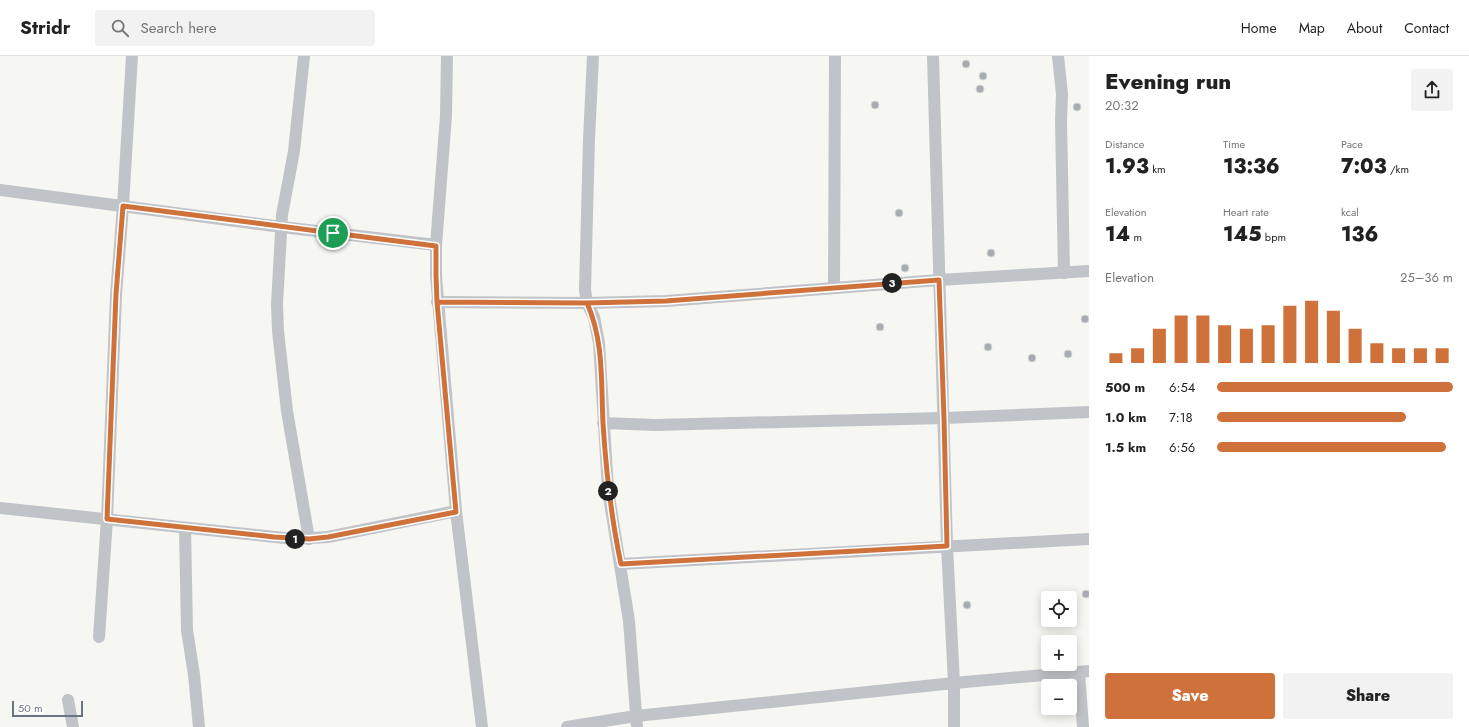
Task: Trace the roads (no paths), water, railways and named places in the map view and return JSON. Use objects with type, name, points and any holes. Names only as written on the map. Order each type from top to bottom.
[{"type":"street","points":[[99,637],[107,519],[116,294],[132,56]]},
{"type":"street","points":[[304,56],[294,151],[284,204],[277,304],[278,331],[287,411],[309,539]]},
{"type":"street","points":[[447,56],[443,164],[436,246],[437,302],[456,512],[482,727]]},
{"type":"street","points":[[593,56],[585,290],[587,303],[594,317],[599,343],[608,490],[629,621],[636,722]]},
{"type":"street","points":[[834,288],[835,56]]},
{"type":"street","points":[[933,56],[947,546],[954,683],[954,727]]},
{"type":"street","points":[[1058,56],[1062,94],[1061,121],[1064,272]]},
{"type":"street","points":[[0,190],[436,246]]},
{"type":"street","points":[[437,302],[587,303],[666,301],[939,280],[1089,271]]},
{"type":"street","points":[[603,423],[655,425],[944,418],[1089,412]]},
{"type":"street","points":[[0,508],[274,537],[309,539],[328,537],[456,512]]},
{"type":"street","points":[[185,528],[186,630],[194,675],[199,727]]},
{"type":"street","points":[[621,564],[1089,539]]},
{"type":"street","points":[[567,727],[636,722],[954,683],[1084,671],[1083,727]]},
{"type":"street","points":[[68,700],[73,727]]}]
